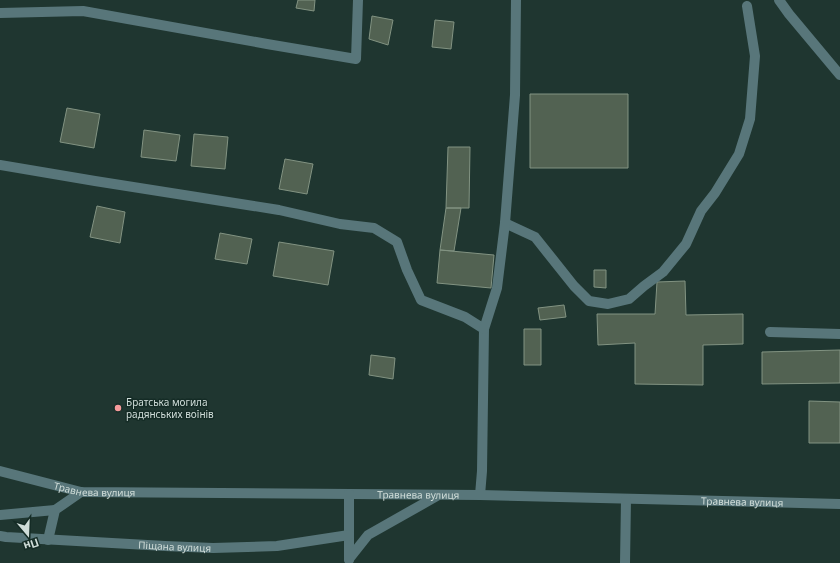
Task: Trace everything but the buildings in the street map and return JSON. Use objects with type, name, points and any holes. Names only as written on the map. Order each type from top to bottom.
[{"type":"street","points":[[0,13],[83,11],[356,59],[358,0]]},
{"type":"street","points":[[480,495],[482,471],[484,328],[497,288],[505,223],[515,95],[516,0]]},
{"type":"street","points":[[779,0],[840,75]]},
{"type":"street","points":[[505,223],[535,236],[574,286],[588,301],[608,304],[629,299],[663,272],[686,244],[701,212],[716,192],[739,154],[750,119],[755,56],[748,6]]},
{"type":"street","points":[[0,164],[95,181],[279,210],[340,224],[374,228],[397,242],[407,270],[421,300],[465,317],[484,328]]},
{"type":"street","points":[[770,332],[840,334]]},
{"type":"street","name":"Травнева вулиця","points":[[0,471],[81,492],[480,495],[840,504]]},
{"type":"street","points":[[0,515],[55,510],[81,492]]},
{"type":"street","points":[[349,494],[349,561]]},
{"type":"street","points":[[349,561],[368,535],[439,495]]},
{"type":"street","points":[[625,563],[626,499]]},
{"type":"street","points":[[48,540],[55,510]]},
{"type":"street","name":"Піщана вулиця","points":[[0,536],[48,540],[213,548],[277,546],[349,535]]},
{"type":"place","name":"Братська могила радянських воїнів","points":[[118,408]]}]
